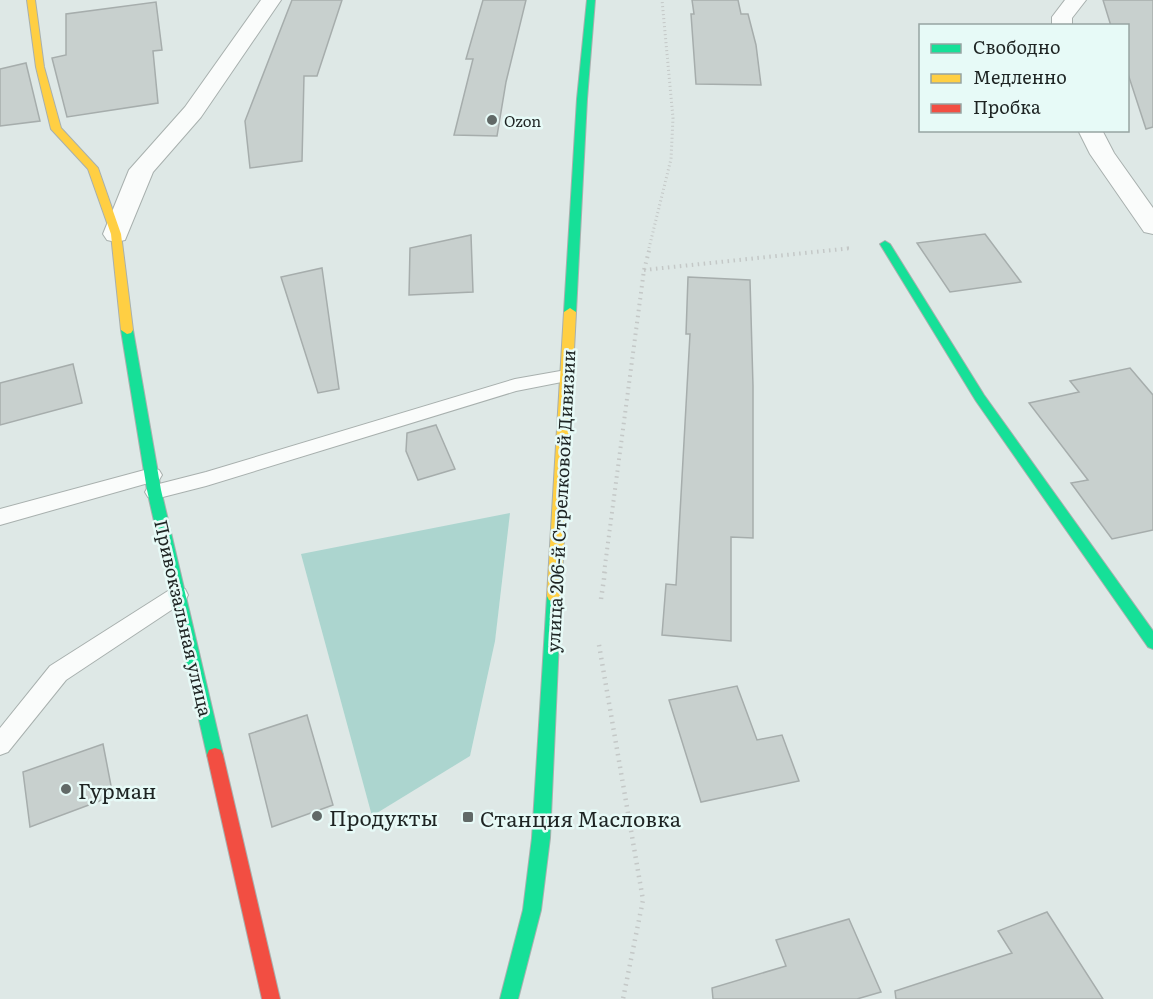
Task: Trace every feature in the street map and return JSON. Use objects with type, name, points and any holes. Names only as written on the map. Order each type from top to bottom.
[{"type":"street","name":"Привокзальная улица","points":[[31,0],[40,67],[56,129],[93,168],[116,234],[133,381],[153,483],[271,999]]},
{"type":"street","points":[[116,234],[141,170],[193,112],[271,0]]},
{"type":"street","name":"улица 206-й Стрелковой Дивизии","points":[[509,999],[532,910],[541,838],[582,99],[591,0]]},
{"type":"street","points":[[1062,24],[1062,17],[1076,0]]},
{"type":"street","points":[[1091,132],[1102,154],[1153,226]]},
{"type":"street","points":[[885,244],[965,379],[1153,643]]},
{"type":"lane","points":[[0,517],[153,483],[206,478],[516,385],[566,376]]},
{"type":"lane","points":[[0,746],[58,673],[178,595]]},
{"type":"path","points":[[600,609],[644,270],[671,159],[673,118],[662,0]]},
{"type":"path","points":[[644,270],[885,244]]},
{"type":"path","points":[[599,644],[643,900],[623,999]]},
{"type":"shaded area","points":[[510,513],[495,641],[470,756],[372,816],[301,554]]},
{"type":"building","points":[[292,0],[342,0],[317,76],[304,76],[302,161],[250,168],[245,121]]},
{"type":"building","points":[[483,0],[526,0],[506,82],[497,136],[454,135],[473,59],[466,59]]},
{"type":"building","points":[[692,0],[738,0],[741,14],[748,14],[756,45],[761,85],[696,84]]},
{"type":"building","points":[[1103,0],[1153,0],[1153,127],[1146,129],[1129,77],[1129,24],[1110,24]]},
{"type":"building","points":[[156,2],[162,50],[153,51],[158,103],[67,117],[52,58],[66,55],[66,14]]},
{"type":"building","points":[[26,63],[40,121],[0,126],[0,69]]},
{"type":"building","points":[[985,234],[1021,282],[950,292],[917,243]]},
{"type":"building","points":[[471,235],[473,292],[409,295],[410,248]]},
{"type":"building","points":[[322,268],[339,389],[318,393],[281,277]]},
{"type":"building","points":[[688,277],[750,280],[753,538],[731,537],[731,641],[662,635],[666,584],[676,585],[690,334],[686,334]]},
{"type":"building","points":[[73,364],[82,403],[0,425],[0,383]]},
{"type":"building","points":[[1130,368],[1153,395],[1153,530],[1112,539],[1071,483],[1088,480],[1029,403],[1079,392],[1070,381]]},
{"type":"building","points":[[436,425],[455,469],[418,480],[406,451],[407,433]]},
{"type":"building","points":[[737,686],[757,740],[782,735],[799,781],[701,802],[669,700]]},
{"type":"building","points":[[307,715],[333,805],[272,827],[249,734]]},
{"type":"building","points":[[103,744],[113,796],[30,827],[23,772]]},
{"type":"building","points":[[1047,912],[1103,999],[896,999],[895,991],[1012,953],[998,931]]},
{"type":"building","points":[[849,919],[881,992],[857,999],[713,999],[712,988],[786,966],[776,940]]},
{"type":"traffic: fast","points":[[570,312],[582,99],[591,0]]},
{"type":"traffic: fast","points":[[885,244],[980,398],[1153,643]]},
{"type":"traffic: fast","points":[[127,330],[143,437],[215,755]]},
{"type":"traffic: fast","points":[[509,999],[532,910],[541,838],[554,596]]},
{"type":"traffic: slow","points":[[31,0],[40,67],[56,129],[93,168],[116,234],[127,330]]},
{"type":"traffic: slow","points":[[554,596],[570,312]]},
{"type":"traffic: jam","points":[[215,755],[271,999]]},
{"type":"place","name":"Ozon","points":[[492,120]]},
{"type":"place","name":"Гурман","points":[[66,789]]},
{"type":"place","name":"Продукты","points":[[317,816]]},
{"type":"place","name":"Станция Масловка","points":[[468,817]]}]
